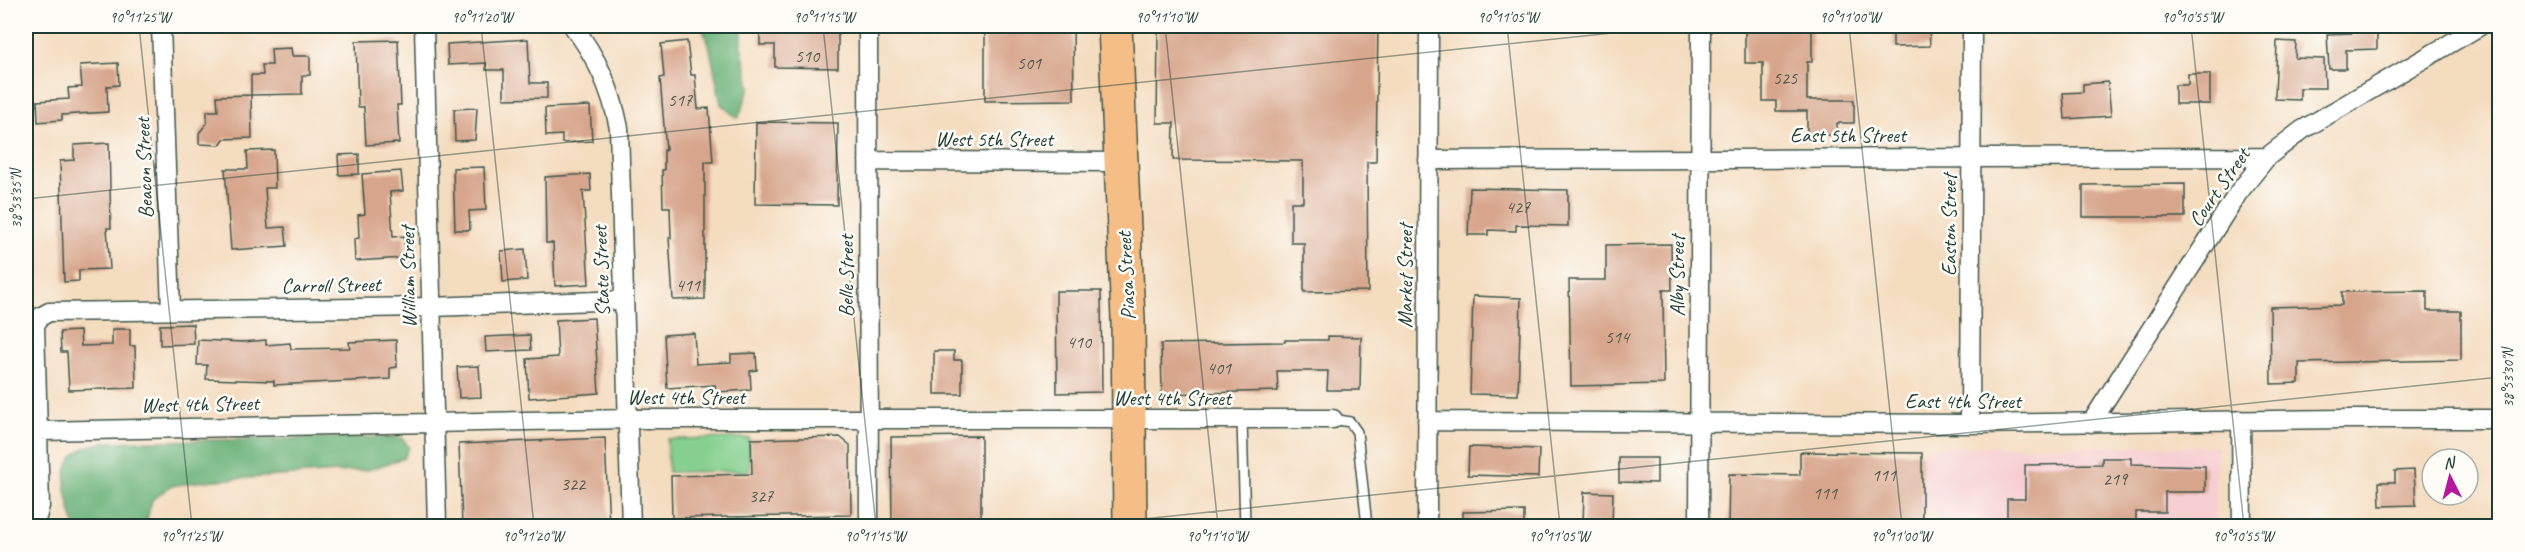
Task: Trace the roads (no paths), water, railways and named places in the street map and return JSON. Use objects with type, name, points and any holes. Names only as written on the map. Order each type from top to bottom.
[{"type":"highway","name":"Piasa Street","points":[[1115,26],[1128,319],[1130,526]]},
{"type":"street","name":"Beacon Street","points":[[161,26],[171,310]]},
{"type":"street","name":"William Street","points":[[424,26],[437,526]]},
{"type":"street","name":"State Street","points":[[573,26],[590,48],[602,70],[613,100],[619,128],[631,526]]},
{"type":"street","name":"Belle Street","points":[[868,26],[868,526]]},
{"type":"street","name":"Market Street","points":[[1427,526],[1429,26]]},
{"type":"street","name":"Alby Street","points":[[1699,526],[1701,26]]},
{"type":"street","name":"Easton Street","points":[[1970,424],[1972,26]]},
{"type":"street","name":"Court Street","points":[[2091,423],[2243,186],[2267,157],[2302,130],[2480,26]]},
{"type":"street","name":"East 5th Street","points":[[1428,160],[2267,157]]},
{"type":"street","name":"West 5th Street","points":[[868,161],[1120,162]]},
{"type":"street","name":"Carroll Street","points":[[39,430],[35,325],[40,317],[49,312],[431,307],[624,300]]},
{"type":"street","name":"West 4th Street","points":[[39,430],[628,419],[1333,419]]},
{"type":"street","name":"East 4th Street","points":[[1427,421],[1970,424],[2499,419]]},
{"type":"street","points":[[2241,420],[2242,526]]},
{"type":"street","points":[[30,525],[37,517],[40,506],[39,430]]},
{"type":"lane","points":[[1333,419],[1350,422],[1357,432],[1367,526]]},
{"type":"lane","points":[[1242,420],[1245,526]]}]
